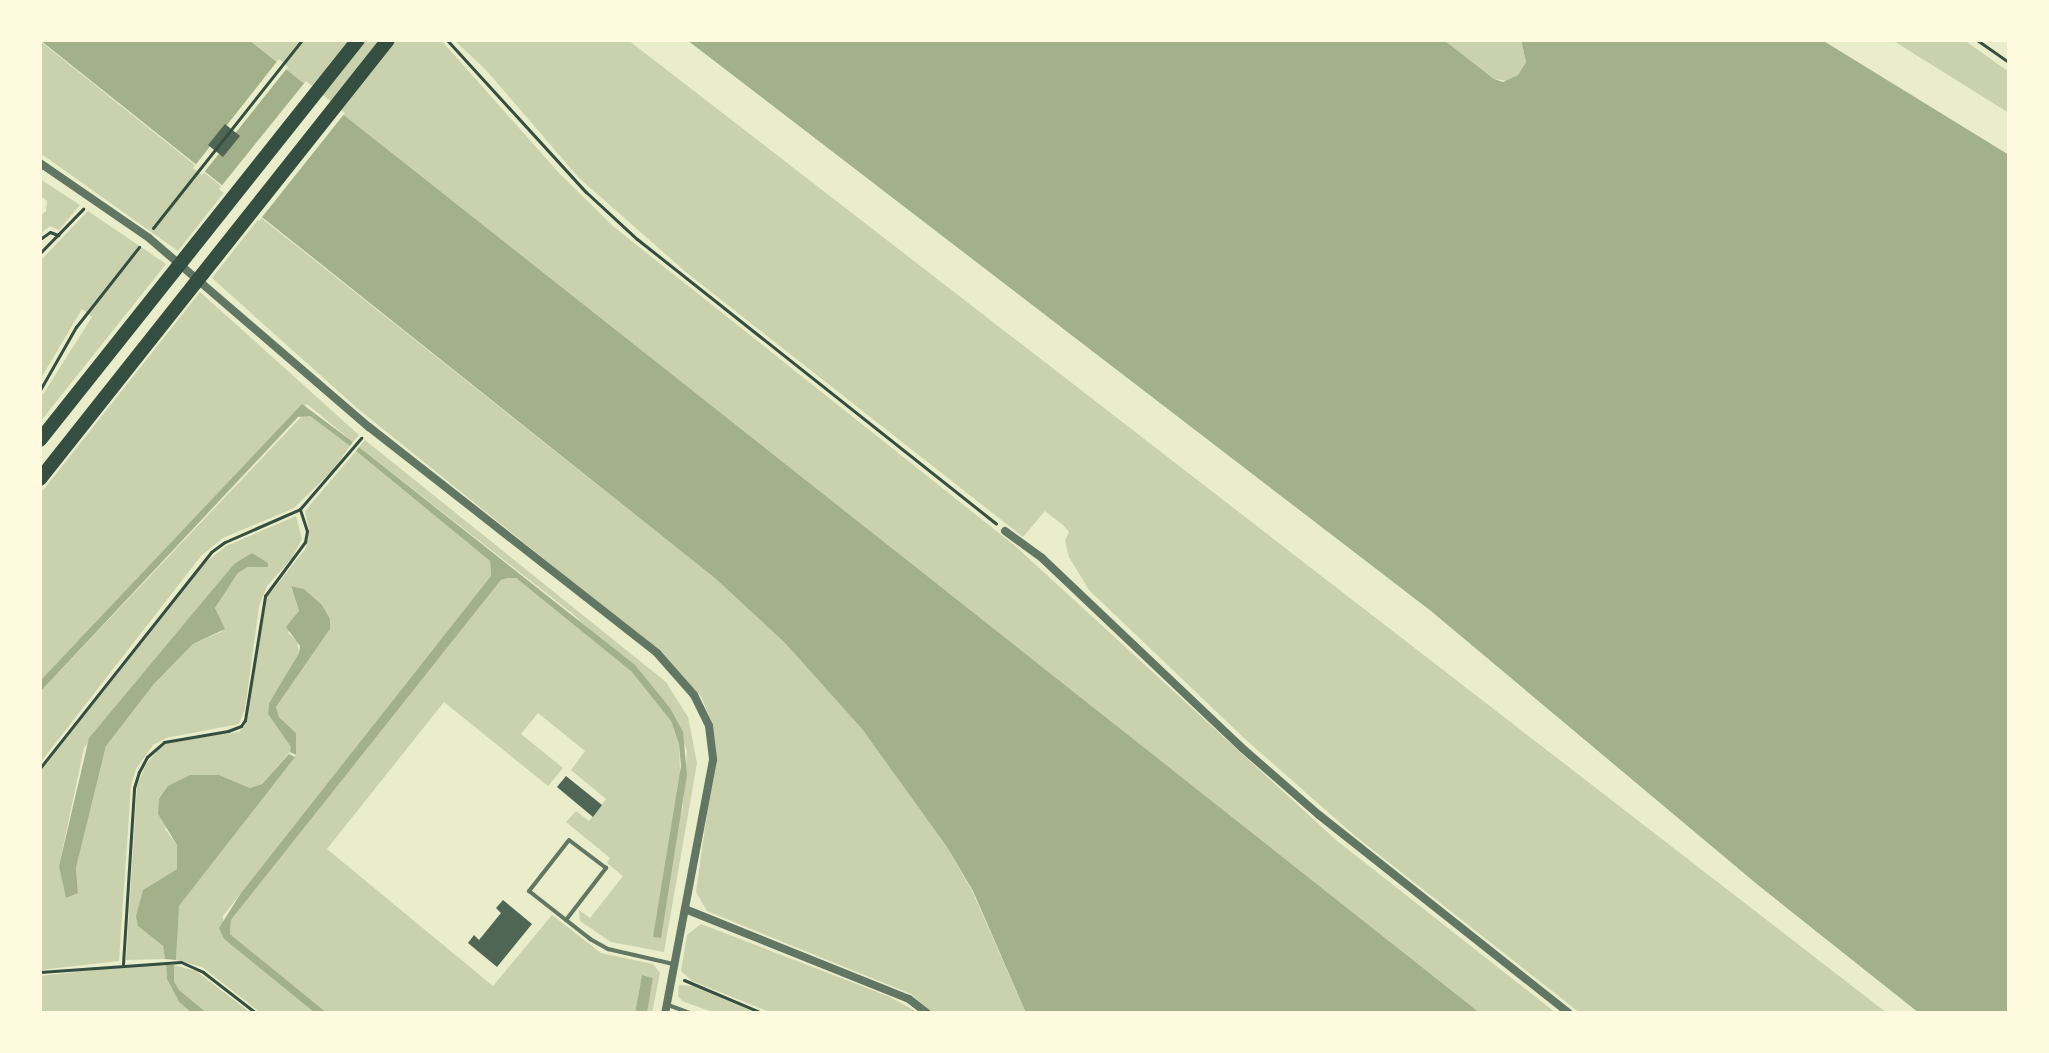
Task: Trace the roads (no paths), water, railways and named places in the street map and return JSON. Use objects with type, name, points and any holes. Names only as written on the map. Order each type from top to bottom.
[{"type":"main road","points":[[40,440],[358,40]]},
{"type":"main road","points":[[40,479],[388,40]]},
{"type":"street","points":[[40,163],[149,238],[369,427],[657,653],[694,695],[709,726],[713,760],[665,1009]]},
{"type":"street","points":[[1005,531],[1042,558],[1241,747],[1319,815],[1569,1013]]},
{"type":"street","points":[[685,909],[909,999],[927,1013]]},
{"type":"lane","points":[[566,920],[606,868],[569,840],[529,891],[566,920],[608,949],[673,964]]},
{"type":"lane","points":[[665,1009],[690,1013]]}]
